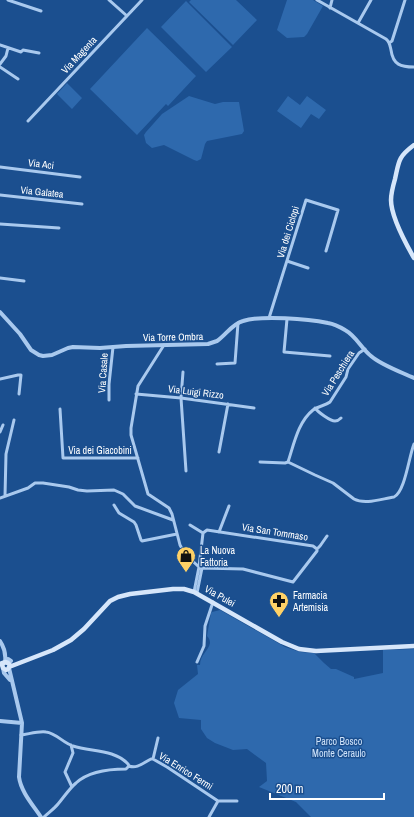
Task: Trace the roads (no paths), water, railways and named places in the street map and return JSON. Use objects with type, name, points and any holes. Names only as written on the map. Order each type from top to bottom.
[{"type":"main road","points":[[414,145],[400,160],[391,200],[395,219],[414,258]]},
{"type":"main road","name":"Via Pulei","points":[[5,666],[16,661],[53,650],[72,640],[110,601],[118,597],[130,594],[172,589],[184,589],[196,593],[282,642],[299,649],[316,650],[414,646]]},
{"type":"street","points":[[8,0],[41,11]]},
{"type":"street","points":[[108,0],[127,16]]},
{"type":"street","name":"Via Magenta","points":[[28,121],[142,0]]},
{"type":"street","points":[[317,0],[381,36],[388,41],[395,62],[401,66],[414,67]]},
{"type":"street","points":[[330,8],[332,0]]},
{"type":"street","points":[[358,23],[371,0]]},
{"type":"street","points":[[389,43],[392,41],[405,0]]},
{"type":"street","points":[[0,45],[21,52],[23,50],[39,53]]},
{"type":"street","points":[[0,64],[6,56],[8,48]]},
{"type":"street","points":[[0,67],[18,79]]},
{"type":"street","name":"Via Aci","points":[[0,167],[80,176]]},
{"type":"street","name":"Via Galatea","points":[[0,195],[82,204]]},
{"type":"street","name":"Via dei Ciclopi","points":[[269,318],[306,200],[338,210],[326,251]]},
{"type":"street","points":[[0,224],[59,228]]},
{"type":"street","points":[[287,261],[308,268]]},
{"type":"street","points":[[0,278],[24,281]]},
{"type":"street","name":"Via Torre Ombra","points":[[0,312],[20,334],[28,347],[34,353],[43,356],[52,355],[73,347],[100,348],[208,344],[216,341],[238,323],[253,319],[269,318],[322,322],[338,326],[346,330],[354,336],[372,357],[414,378]]},
{"type":"street","points":[[287,319],[284,352],[330,356]]},
{"type":"street","points":[[217,364],[235,363],[238,323]]},
{"type":"street","points":[[164,345],[138,386],[131,428],[131,435],[148,494],[168,506],[172,514],[180,545],[184,554],[200,568],[243,569],[299,584]]},
{"type":"street","name":"Via Casale","points":[[109,400],[109,384],[113,347]]},
{"type":"street","name":"Via Peschiera","points":[[288,462],[303,421],[315,408],[330,402],[346,377],[348,369],[359,353],[364,349]]},
{"type":"street","points":[[183,372],[181,398],[186,471]]},
{"type":"street","points":[[0,379],[21,375],[20,394]]},
{"type":"street","name":"Via Luigi Rizzo","points":[[136,394],[181,398],[254,408]]},
{"type":"street","points":[[219,452],[228,404]]},
{"type":"street","points":[[315,408],[317,412],[332,421],[336,421],[341,418]]},
{"type":"street","name":"Via dei Giacobini","points":[[60,410],[63,458],[138,458]]},
{"type":"street","points":[[5,496],[6,454],[14,420]]},
{"type":"street","points":[[0,432],[3,425]]},
{"type":"street","points":[[260,462],[288,462],[333,483],[354,499],[364,502],[398,495],[405,478],[414,444]]},
{"type":"street","points":[[0,498],[28,488],[35,483],[69,487],[86,491],[114,490],[123,494],[135,506],[173,520]]},
{"type":"street","points":[[114,505],[119,512],[134,522],[140,540],[142,541],[177,534]]},
{"type":"street","points":[[220,532],[229,506]]},
{"type":"street","points":[[190,525],[203,533],[196,593]]},
{"type":"street","name":"Via San Tommaso","points":[[203,533],[207,530],[313,546],[317,551],[293,582]]},
{"type":"street","points":[[316,549],[327,536]]},
{"type":"street","points":[[197,662],[204,646],[205,626],[213,602]]},
{"type":"street","points":[[0,641],[4,650],[5,666],[13,686],[22,723],[20,783],[22,789],[42,817]]},
{"type":"street","points":[[0,721],[22,723]]},
{"type":"street","points":[[21,735],[46,732],[55,735],[71,745],[102,751],[118,756],[126,761],[129,766]]},
{"type":"street","points":[[153,759],[158,738]]},
{"type":"street","points":[[71,745],[73,753],[65,772],[72,787]]},
{"type":"street","name":"Via Enrico Fermi","points":[[42,817],[58,805],[72,787],[83,778],[106,770],[126,769],[129,766],[138,766],[148,760],[153,759],[218,801],[209,817]]},
{"type":"street","points":[[218,801],[237,800]]},
{"type":"place","name":"La Nuova Fattoria","points":[[186,573]]},
{"type":"place","name":"Farmacia Artemisia","points":[[279,618]]},
{"type":"park label","name":"Parco Bosco Monte Ceraulo","points":[[339,746]]}]
